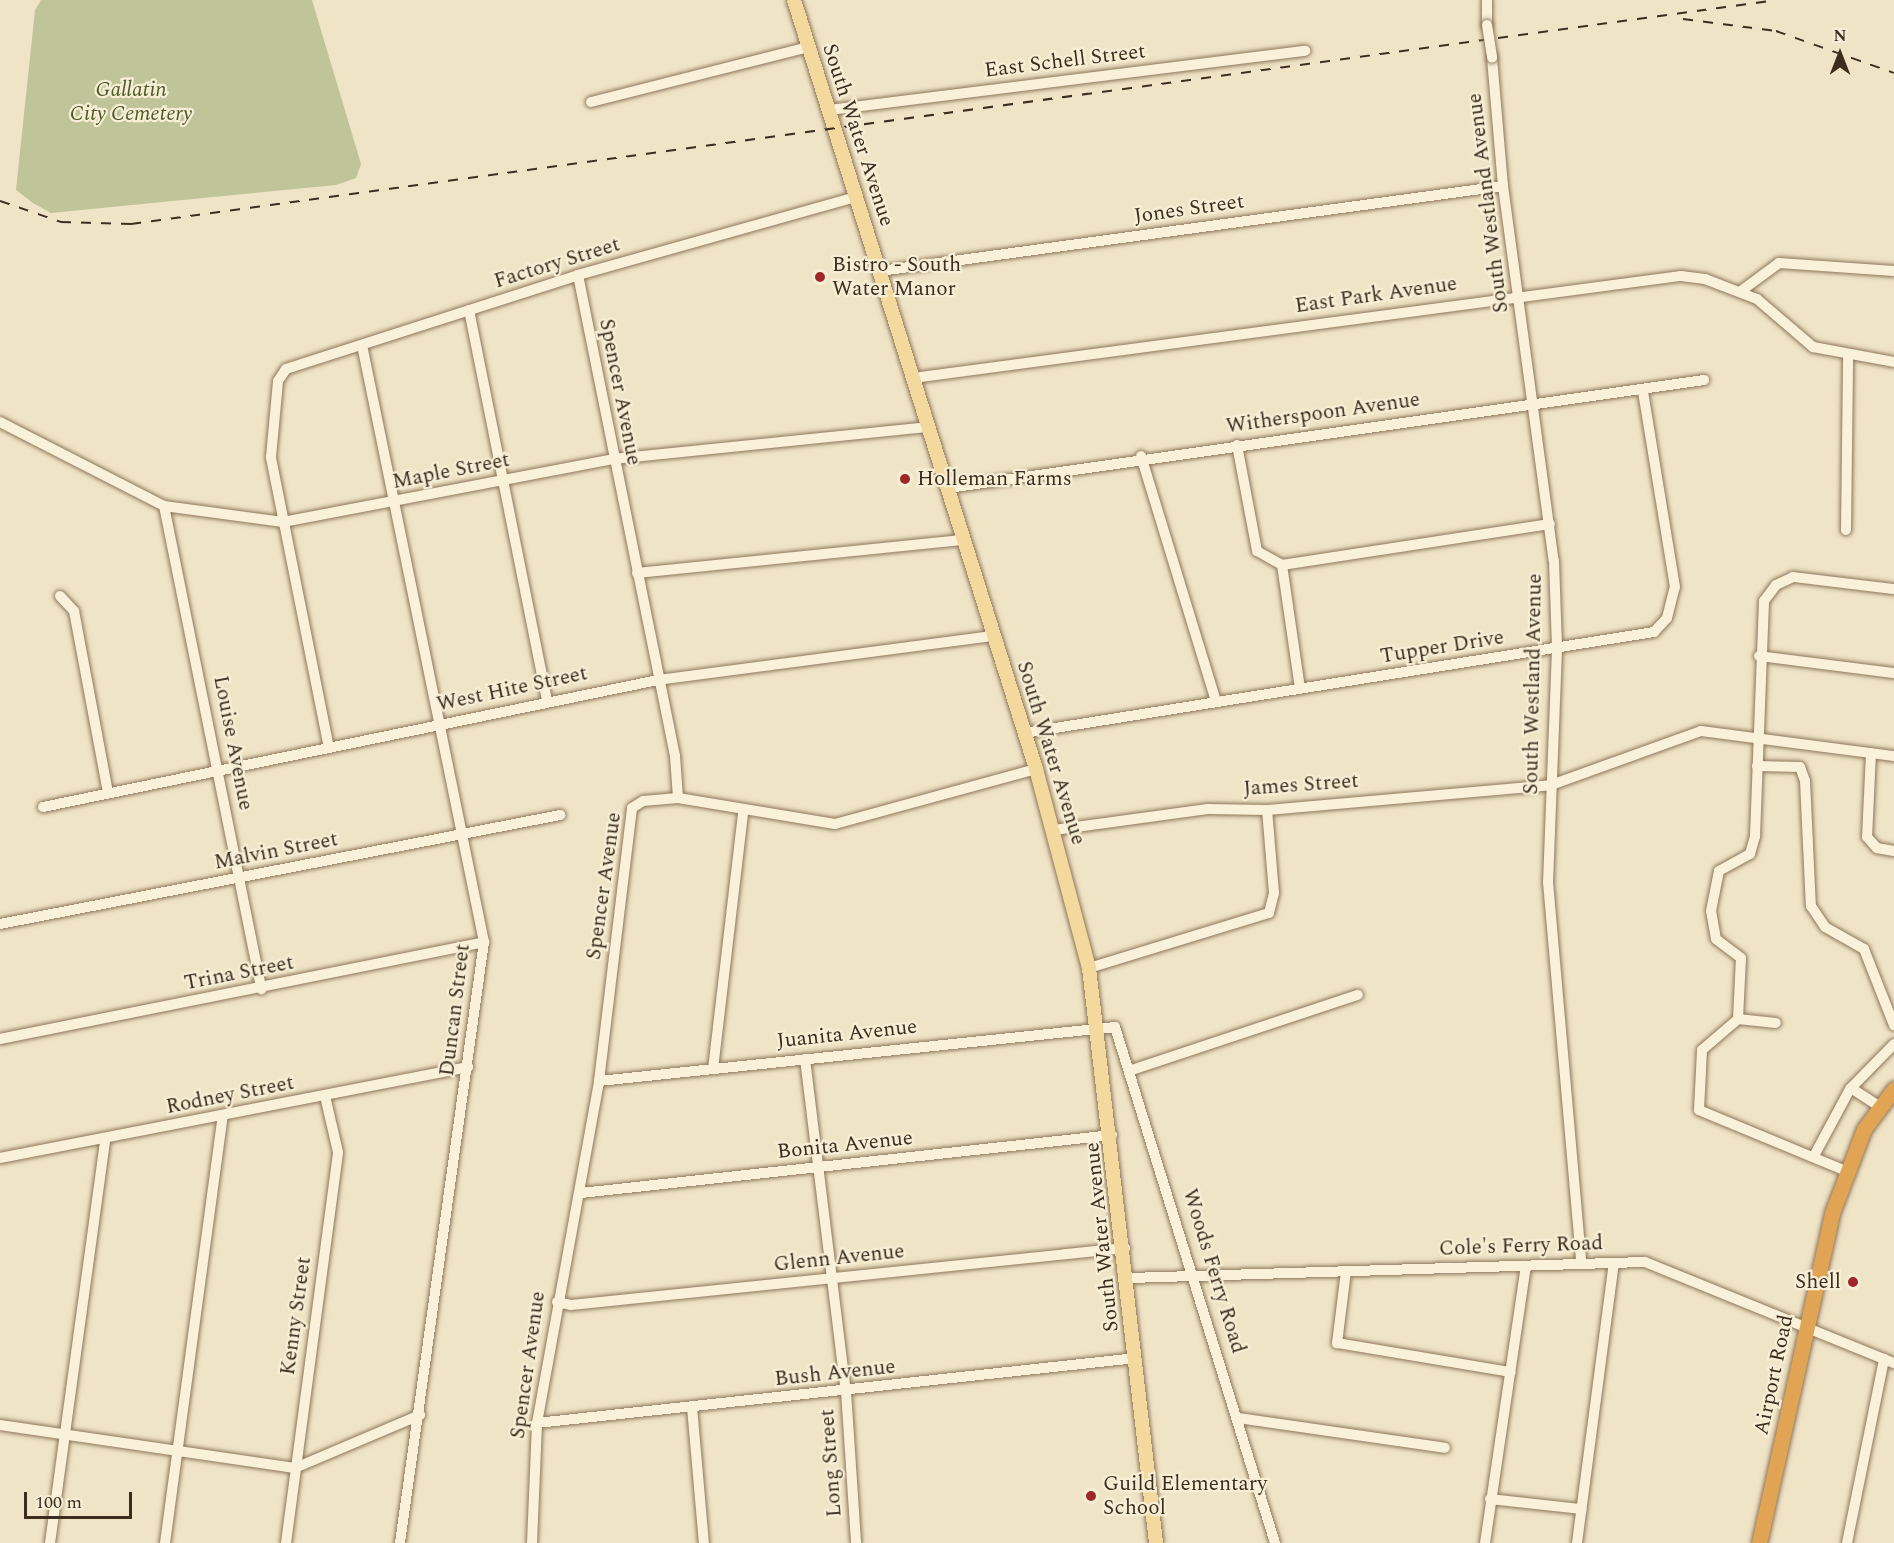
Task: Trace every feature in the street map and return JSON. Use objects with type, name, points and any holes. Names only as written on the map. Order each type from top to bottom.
[{"type":"highway","name":"Airport Road","points":[[1760,1543],[1806,1325],[1846,1171],[1879,1106],[1894,1089]]},
{"type":"main road","name":"South Water Avenue","points":[[794,0],[1036,769],[1089,968],[1100,1026],[1156,1543]]},
{"type":"street","name":"South Westland Avenue","points":[[1487,0],[1487,25],[1492,57],[1503,186],[1550,524],[1557,649],[1549,892],[1581,1263]]},
{"type":"street","points":[[591,102],[808,47]]},
{"type":"street","name":"East Schell Street","points":[[829,110],[1305,51]]},
{"type":"street","name":"Jones Street","points":[[880,271],[1503,186]]},
{"type":"street","name":"Factory Street","points":[[283,522],[271,456],[278,381],[296,363],[362,345],[578,275],[856,197]]},
{"type":"street","points":[[1741,291],[1779,263],[1894,270]]},
{"type":"street","name":"Spencer Avenue","points":[[532,1543],[537,1423],[557,1302],[581,1193],[599,1081],[632,808],[643,801],[678,798],[658,680],[578,275]]},
{"type":"street","name":"East Park Avenue","points":[[913,378],[1681,276],[1741,291],[1813,347],[1894,362]]},
{"type":"street","points":[[469,310],[548,700]]},
{"type":"street","name":"Duncan Street","points":[[362,345],[441,723],[460,836],[484,942],[420,1415],[400,1543]]},
{"type":"street","points":[[1846,530],[1848,354]]},
{"type":"street","name":"Witherspoon Avenue","points":[[948,488],[1141,456],[1643,391],[1704,380]]},
{"type":"street","name":"Tupper Drive","points":[[1024,733],[1654,632],[1667,618],[1675,587],[1643,391]]},
{"type":"street","name":"Maple Street","points":[[0,422],[164,506],[283,522],[613,459],[929,428]]},
{"type":"street","points":[[1237,445],[1257,551],[1282,565],[1550,524]]},
{"type":"street","points":[[1141,456],[1216,701]]},
{"type":"street","name":"Louise Avenue","points":[[164,506],[219,770],[261,989]]},
{"type":"street","points":[[283,522],[329,747]]},
{"type":"street","points":[[637,573],[964,540]]},
{"type":"street","points":[[1282,565],[1300,688]]},
{"type":"street","points":[[1846,1171],[1700,1110],[1702,1050],[1738,1019],[1741,958],[1716,939],[1711,911],[1719,871],[1750,854],[1757,766],[1764,601],[1776,585],[1792,577],[1894,590]]},
{"type":"street","points":[[60,596],[74,611],[108,793]]},
{"type":"street","name":"West Hite Street","points":[[43,807],[548,700],[658,680],[993,636]]},
{"type":"street","points":[[1760,656],[1894,673]]},
{"type":"street","name":"James Street","points":[[1054,830],[1208,809],[1267,810],[1551,785],[1689,733],[1894,756]]},
{"type":"street","points":[[1871,753],[1867,837],[1877,848],[1894,851]]},
{"type":"street","points":[[1757,766],[1800,767],[1805,781],[1811,906],[1825,927],[1864,949],[1894,1025]]},
{"type":"street","points":[[678,798],[743,812],[836,824],[1036,769]]},
{"type":"street","points":[[1089,968],[1269,913],[1274,893],[1267,810]]},
{"type":"street","points":[[713,1069],[715,1016],[743,812]]},
{"type":"street","name":"Malvin Street","points":[[0,924],[560,815]]},
{"type":"street","name":"Trina Street","points":[[0,1039],[261,989],[484,942]]},
{"type":"street","points":[[1132,1070],[1358,995]]},
{"type":"street","points":[[1738,1019],[1776,1023]]},
{"type":"street","name":"Juanita Avenue","points":[[599,1081],[1100,1026]]},
{"type":"street","name":"Woods Ferry Road","points":[[1100,1026],[1119,1032],[1132,1070],[1275,1543]]},
{"type":"street","points":[[1814,1156],[1851,1088],[1894,1044]]},
{"type":"street","name":"Long Street","points":[[805,1059],[846,1391],[856,1543]]},
{"type":"street","name":"Rodney Street","points":[[0,1158],[222,1119],[468,1067]]},
{"type":"street","points":[[1851,1088],[1879,1106]]},
{"type":"street","name":"Kenny Street","points":[[286,1543],[338,1152],[325,1096]]},
{"type":"street","points":[[165,1543],[222,1119]]},
{"type":"street","name":"Bonita Avenue","points":[[581,1193],[1112,1135]]},
{"type":"street","points":[[50,1543],[105,1139]]},
{"type":"street","name":"Glenn Avenue","points":[[557,1302],[571,1305],[1125,1248]]},
{"type":"street","name":"Cole's Ferry Road","points":[[1129,1278],[1581,1263],[1664,1267],[1889,1361]]},
{"type":"street","points":[[1577,1543],[1614,1263]]},
{"type":"street","points":[[1485,1543],[1526,1266]]},
{"type":"street","points":[[1346,1271],[1337,1343],[1511,1372]]},
{"type":"street","name":"Bush Avenue","points":[[537,1423],[1136,1358]]},
{"type":"street","points":[[1846,1543],[1889,1361]]},
{"type":"street","points":[[692,1407],[704,1543]]},
{"type":"street","points":[[0,1425],[295,1468],[420,1415]]},
{"type":"street","points":[[1238,1418],[1445,1448]]},
{"type":"street","points":[[1490,1499],[1581,1509]]},
{"type":"green space","name":"Gallatin City Cemetery","points":[[41,0],[312,0],[361,164],[356,178],[336,185],[51,213],[33,203],[16,190],[35,10]]},
{"type":"railway","points":[[0,201],[61,222],[131,224],[1776,0]]},
{"type":"railway","points":[[1683,19],[1776,31],[1894,73]]},
{"type":"place","name":"Bistro - South Water Manor","points":[[820,277]]},
{"type":"place","name":"Holleman Farms","points":[[905,479]]},
{"type":"place","name":"Shell","points":[[1853,1282]]},
{"type":"place","name":"Guild Elementary School","points":[[1091,1496]]}]
